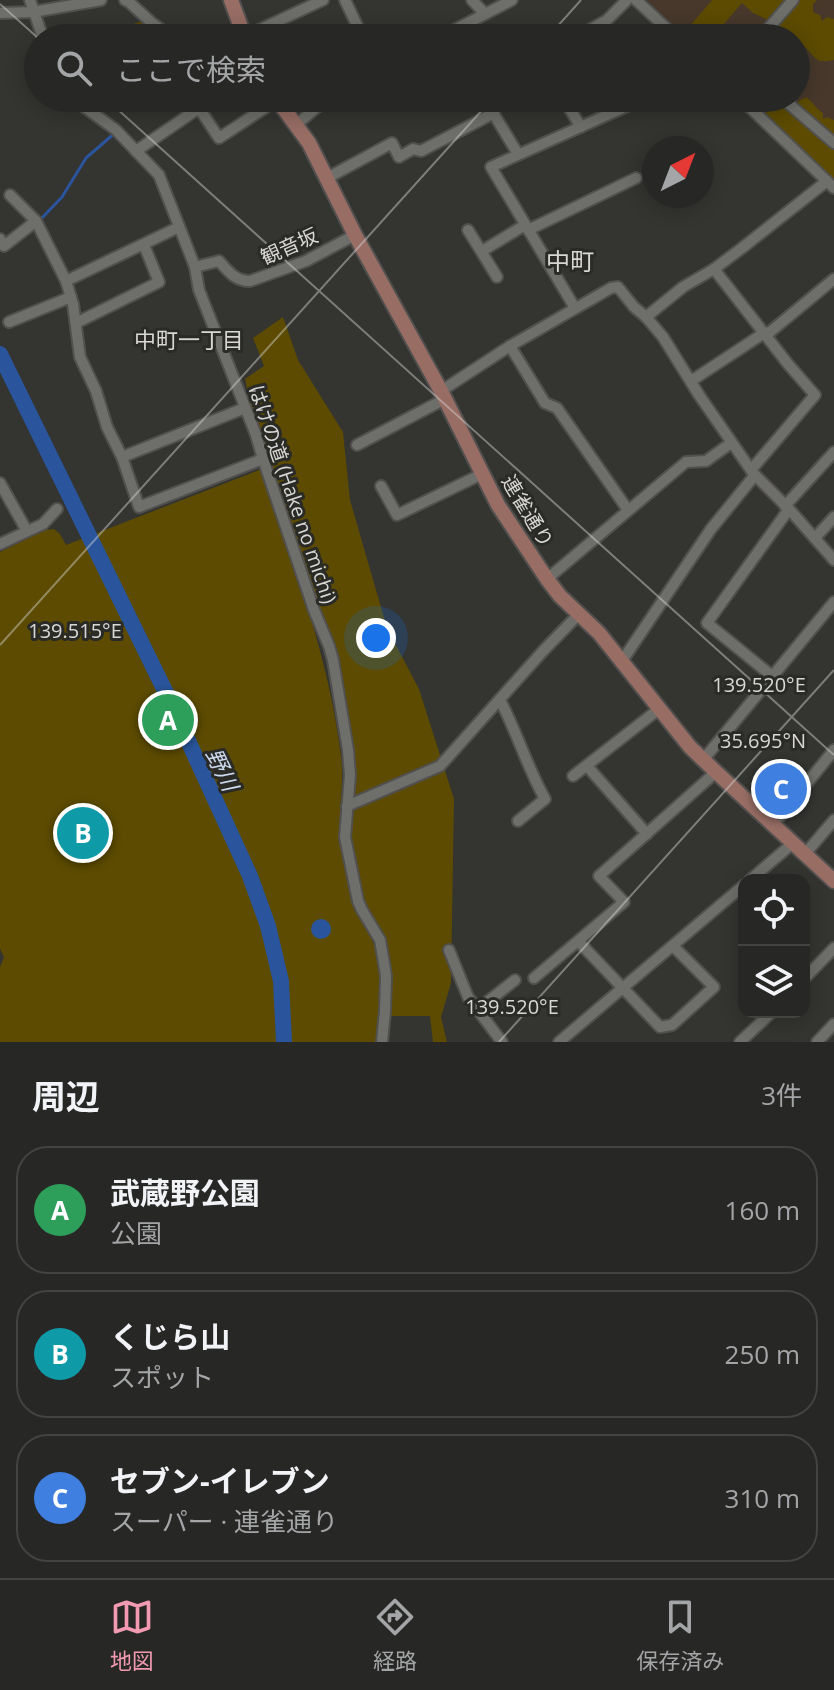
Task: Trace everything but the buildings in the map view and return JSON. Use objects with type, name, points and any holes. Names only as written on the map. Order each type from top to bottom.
[{"type":"main road","points":[[231,0],[239,24]]},
{"type":"main road","name":"連雀通り","points":[[286,112],[309,143],[498,505],[547,579],[560,596],[599,633],[703,760],[834,881]]},
{"type":"street","points":[[30,0],[38,24]]},
{"type":"street","points":[[0,13],[33,12],[101,0]]},
{"type":"street","points":[[125,0],[153,24]]},
{"type":"street","points":[[272,24],[323,0]]},
{"type":"street","points":[[345,0],[356,24]]},
{"type":"street","points":[[472,0],[485,14]]},
{"type":"street","points":[[468,24],[512,0]]},
{"type":"street","points":[[600,24],[627,0]]},
{"type":"street","points":[[636,0],[662,24]]},
{"type":"street","points":[[772,24],[793,0]]},
{"type":"street","name":"はけの道 (Hake no michi)","points":[[91,112],[116,130],[159,175],[195,267],[199,290],[256,435],[314,610],[329,646],[348,750],[350,775],[345,837],[358,901],[380,940],[384,963],[382,1042]]},
{"type":"street","points":[[136,151],[193,112]]},
{"type":"street","points":[[202,112],[219,138],[258,112]]},
{"type":"street","points":[[296,125],[311,112]]},
{"type":"street","points":[[572,112],[581,127]]},
{"type":"street","points":[[575,308],[491,167],[614,112]]},
{"type":"street","points":[[646,317],[683,287],[714,269],[830,185],[754,112]]},
{"type":"street","points":[[798,112],[834,143]]},
{"type":"street","points":[[327,178],[392,143],[399,157],[413,149],[421,151],[494,113],[518,154]]},
{"type":"street","points":[[482,251],[527,227],[636,178]]},
{"type":"street","points":[[10,195],[36,221],[66,281],[80,357],[122,457],[139,507],[263,459]]},
{"type":"street","points":[[0,239],[4,246],[36,221]]},
{"type":"street","points":[[66,281],[179,227]]},
{"type":"street","points":[[468,230],[497,277]]},
{"type":"street","name":"観音坂","points":[[195,267],[219,261],[241,281],[250,281],[306,261],[355,235]]},
{"type":"street","points":[[76,323],[159,282],[144,245]]},
{"type":"street","points":[[622,661],[711,529],[815,395],[714,269]]},
{"type":"street","points":[[691,381],[770,332],[834,279]]},
{"type":"street","points":[[357,445],[443,395],[510,346],[611,288],[618,287],[663,337],[753,472],[834,560]]},
{"type":"street","points":[[9,322],[71,297]]},
{"type":"street","points":[[510,346],[545,403],[557,408],[628,510]]},
{"type":"street","points":[[122,457],[245,408]]},
{"type":"street","points":[[547,579],[686,462],[706,461],[731,443]]},
{"type":"street","points":[[772,676],[707,623],[787,508],[834,452]]},
{"type":"street","points":[[381,486],[397,515],[482,474]]},
{"type":"street","points":[[0,483],[27,531]]},
{"type":"street","points":[[0,544],[43,524],[57,509]]},
{"type":"street","points":[[815,538],[834,517]]},
{"type":"street","points":[[703,760],[834,602]]},
{"type":"street","points":[[347,806],[440,766],[579,614]]},
{"type":"street","points":[[500,700],[545,799],[518,821]]},
{"type":"street","points":[[573,776],[659,709]]},
{"type":"street","points":[[773,825],[834,750]]},
{"type":"street","points":[[587,766],[647,834]]},
{"type":"street","points":[[534,978],[624,902],[599,876],[716,772]]},
{"type":"street","points":[[805,854],[834,820]]},
{"type":"street","points":[[757,874],[793,843]]},
{"type":"street","points":[[559,1042],[738,890]]},
{"type":"street","points":[[579,942],[660,1027],[672,1025],[714,987],[673,946]]},
{"type":"street","points":[[810,973],[834,948]]},
{"type":"street","points":[[449,950],[468,997],[502,1042]]},
{"type":"street","points":[[477,1010],[515,980]]},
{"type":"street","points":[[740,1042],[766,1018]]},
{"type":"street","points":[[817,1042],[834,1024]]},
{"type":"shaded area","points":[[647,0],[834,0],[834,180],[763,112],[810,112],[810,24],[671,24]]},
{"type":"shaded area","points":[[712,0],[817,0],[813,4],[813,12],[820,15],[822,21],[827,17],[834,19],[834,60],[817,60],[810,53],[810,24],[768,24],[766,19],[742,3],[724,24],[692,24]]},
{"type":"shaded area","points":[[810,101],[823,113],[823,119],[834,120],[834,136],[826,133],[819,122],[805,112],[810,112]]},
{"type":"shaded area","points":[[765,112],[792,112],[834,146],[834,182],[814,161]]},
{"type":"shaded area","points":[[283,317],[298,360],[343,432],[350,500],[387,628],[419,689],[454,799],[451,983],[441,1017],[447,1042],[433,1042],[430,1016],[389,1016],[392,974],[383,937],[360,900],[349,818],[354,769],[333,650],[256,430],[245,379],[264,366],[253,338]]},
{"type":"shaded area","points":[[262,469],[309,611],[328,683],[342,767],[340,819],[343,853],[354,901],[374,945],[379,969],[377,1042],[0,1042],[0,967],[4,957],[0,949],[0,552],[45,530],[54,529],[66,545]]},
{"type":"water","points":[[321,919],[328,922],[331,929],[328,936],[321,939],[314,936],[311,929],[314,922]]},
{"type":"waterway","points":[[40,220],[62,197],[86,158],[116,132]]},
{"type":"waterway","name":"野川","points":[[0,354],[169,699],[250,876],[268,926],[281,981],[284,1042]]},
{"type":"place","name":"武蔵野公園","points":[[168,720]]},
{"type":"place","name":"セブン-イレブン","points":[[781,789]]},
{"type":"place","name":"くじら山","points":[[83,833]]},
{"type":"district","name":"中町","points":[[570,260]]},
{"type":"district","name":"中町一丁目","points":[[189,339]]}]
